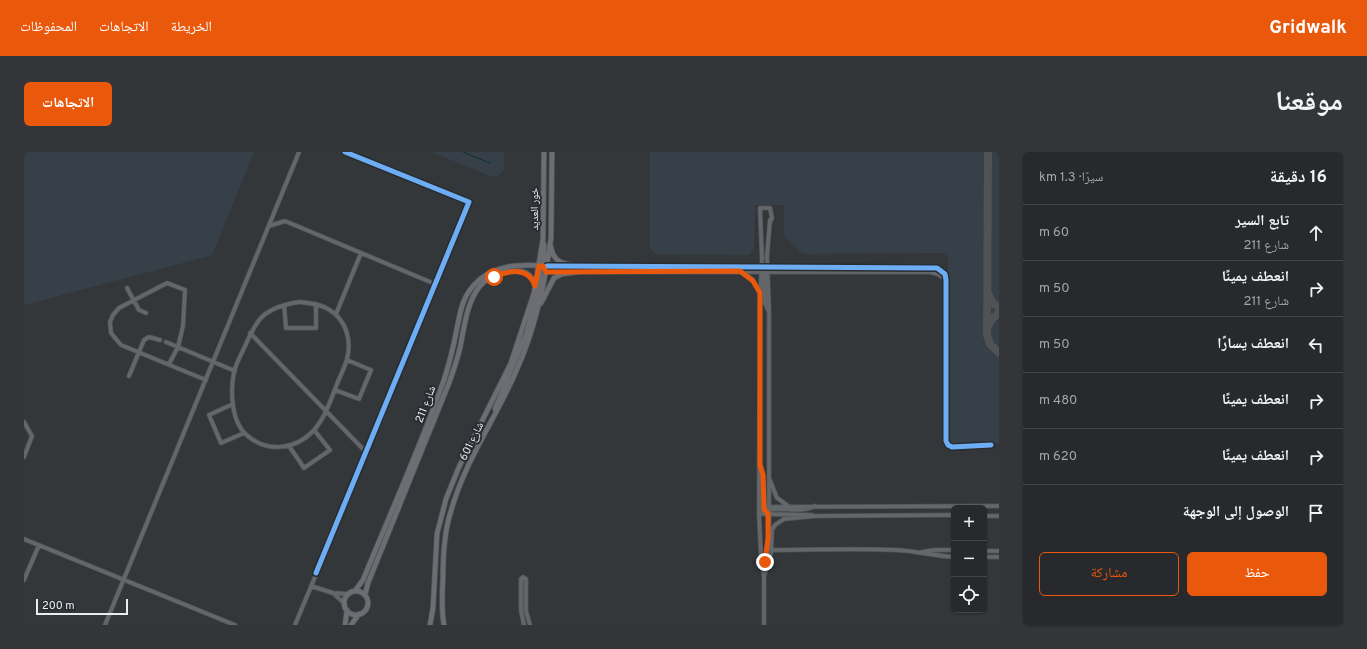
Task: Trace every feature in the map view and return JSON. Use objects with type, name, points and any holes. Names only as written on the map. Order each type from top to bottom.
[{"type":"main road","name":"خور العديد","points":[[543,266],[545,249],[543,239],[544,152]]},
{"type":"main road","points":[[552,152],[552,253],[557,260],[565,264],[577,266]]},
{"type":"main road","points":[[491,419],[528,328],[541,279],[541,272],[551,238]]},
{"type":"main road","name":"شارع 211","points":[[355,591],[362,583],[442,386],[451,356],[460,309],[468,292],[481,278],[498,269],[512,266],[543,266]]},
{"type":"main road","points":[[543,266],[546,272]]},
{"type":"main road","name":"شارع 601","points":[[430,625],[434,591],[436,541],[446,499],[459,467],[511,363],[524,327],[535,286],[543,266]]},
{"type":"main road","name":"شارع 211","points":[[365,595],[368,583],[449,383],[458,353],[466,310],[472,297],[478,289],[490,279],[509,272],[521,271],[527,273],[533,279],[535,286]]},
{"type":"main road","name":"شارع 601","points":[[444,625],[442,607],[443,562],[448,522],[464,475],[518,367],[538,308],[546,272]]},
{"type":"main road","points":[[538,308],[554,278],[559,275],[577,272]]},
{"type":"main road","points":[[350,625],[367,607],[368,601],[365,595],[355,591],[349,594],[344,604],[347,610],[352,614],[359,614]]},
{"type":"main road","points":[[345,625],[347,610]]},
{"type":"street","points":[[105,625],[299,152]]},
{"type":"street","points":[[295,625],[469,202],[346,152]]},
{"type":"street","points":[[764,625],[764,581],[768,538],[765,509],[763,475],[760,465],[760,293],[765,272],[768,267],[767,245],[770,224],[770,208],[760,208],[761,267],[765,272],[769,311],[768,478],[765,509]]},
{"type":"street","points":[[269,226],[285,221],[435,284]]},
{"type":"street","points":[[760,224],[770,224]]},
{"type":"street","points":[[336,314],[361,253]]},
{"type":"street","points":[[543,266],[935,267],[942,270],[946,278],[946,441],[948,445],[952,447],[991,446]]},
{"type":"street","points":[[827,273],[831,269],[861,269],[868,267]]},
{"type":"street","points":[[740,271],[753,281],[760,293]]},
{"type":"street","points":[[546,272],[930,272],[946,278]]},
{"type":"street","points":[[169,364],[178,347],[183,326],[185,290],[167,283],[119,308],[112,316],[110,322],[112,333],[122,345],[206,380]]},
{"type":"street","points":[[127,288],[139,310],[146,313]]},
{"type":"street","points":[[299,302],[316,304],[327,308],[336,314],[344,325],[348,336],[347,360],[335,390],[314,430],[289,446],[265,446],[256,442],[244,433],[233,404],[232,389],[235,371],[250,333],[263,316],[284,304],[299,302]]},
{"type":"street","points":[[284,304],[286,328],[316,328],[316,304]]},
{"type":"street","points":[[250,333],[366,452]]},
{"type":"street","points":[[129,376],[144,340],[149,337],[160,340]]},
{"type":"street","points":[[166,342],[235,371]]},
{"type":"street","points":[[335,390],[359,399],[371,370],[347,360]]},
{"type":"street","points":[[233,404],[209,415],[221,443],[244,433]]},
{"type":"street","points":[[24,422],[32,436],[24,457]]},
{"type":"street","points":[[289,446],[304,468],[330,450],[314,430]]},
{"type":"street","points":[[768,478],[777,498],[784,504],[790,505]]},
{"type":"street","points":[[759,514],[765,509],[790,505],[999,506]]},
{"type":"street","points":[[759,514],[765,509],[805,510],[816,505]]},
{"type":"street","points":[[765,509],[815,516]]},
{"type":"street","points":[[759,514],[760,554],[764,581]]},
{"type":"street","points":[[765,569],[772,550],[771,534],[778,522],[787,518],[815,516],[951,516]]},
{"type":"street","points":[[987,516],[999,516]]},
{"type":"street","points":[[24,539],[235,625]]},
{"type":"street","points":[[24,580],[39,545]]},
{"type":"street","points":[[772,550],[896,550],[922,552],[951,550]]},
{"type":"street","points":[[987,551],[999,551]]},
{"type":"street","points":[[922,552],[934,556],[951,557]]},
{"type":"street","points":[[987,557],[999,557]]},
{"type":"street","points":[[524,625],[521,611],[521,579],[523,577],[526,579],[526,611],[530,625]]},
{"type":"street","points":[[311,586],[333,593],[349,594]]},
{"type":"street","points":[[333,593],[344,604]]},
{"type":"shaded area","points":[[24,152],[254,152],[213,253],[209,256],[24,305]]},
{"type":"shaded area","points":[[432,152],[504,152],[504,170],[499,175],[493,177]]},
{"type":"shaded area","points":[[650,152],[999,152],[999,443],[952,443],[946,438],[948,258],[944,253],[803,254],[784,236],[784,205],[755,205],[754,249],[749,255],[656,254],[650,249]]},
{"type":"waterway","points":[[463,152],[490,163]]},
{"type":"taxiway","points":[[988,152],[987,335],[990,344],[999,353]]},
{"type":"taxiway","points":[[988,293],[992,302],[999,308]]},
{"type":"taxiway","points":[[987,328],[992,319],[999,313]]},
{"type":"cycle path","points":[[316,573],[469,202],[345,152]]},
{"type":"cycle path","points":[[547,266],[937,268],[945,274],[946,280],[946,441],[948,445],[952,447],[991,445]]},
{"type":"route","points":[[494,277],[504,273],[521,271],[527,273],[533,279],[535,286],[539,266],[543,266],[546,272],[740,271],[752,279],[760,293],[760,465],[763,475],[764,509],[768,514],[768,538],[765,562]]}]
